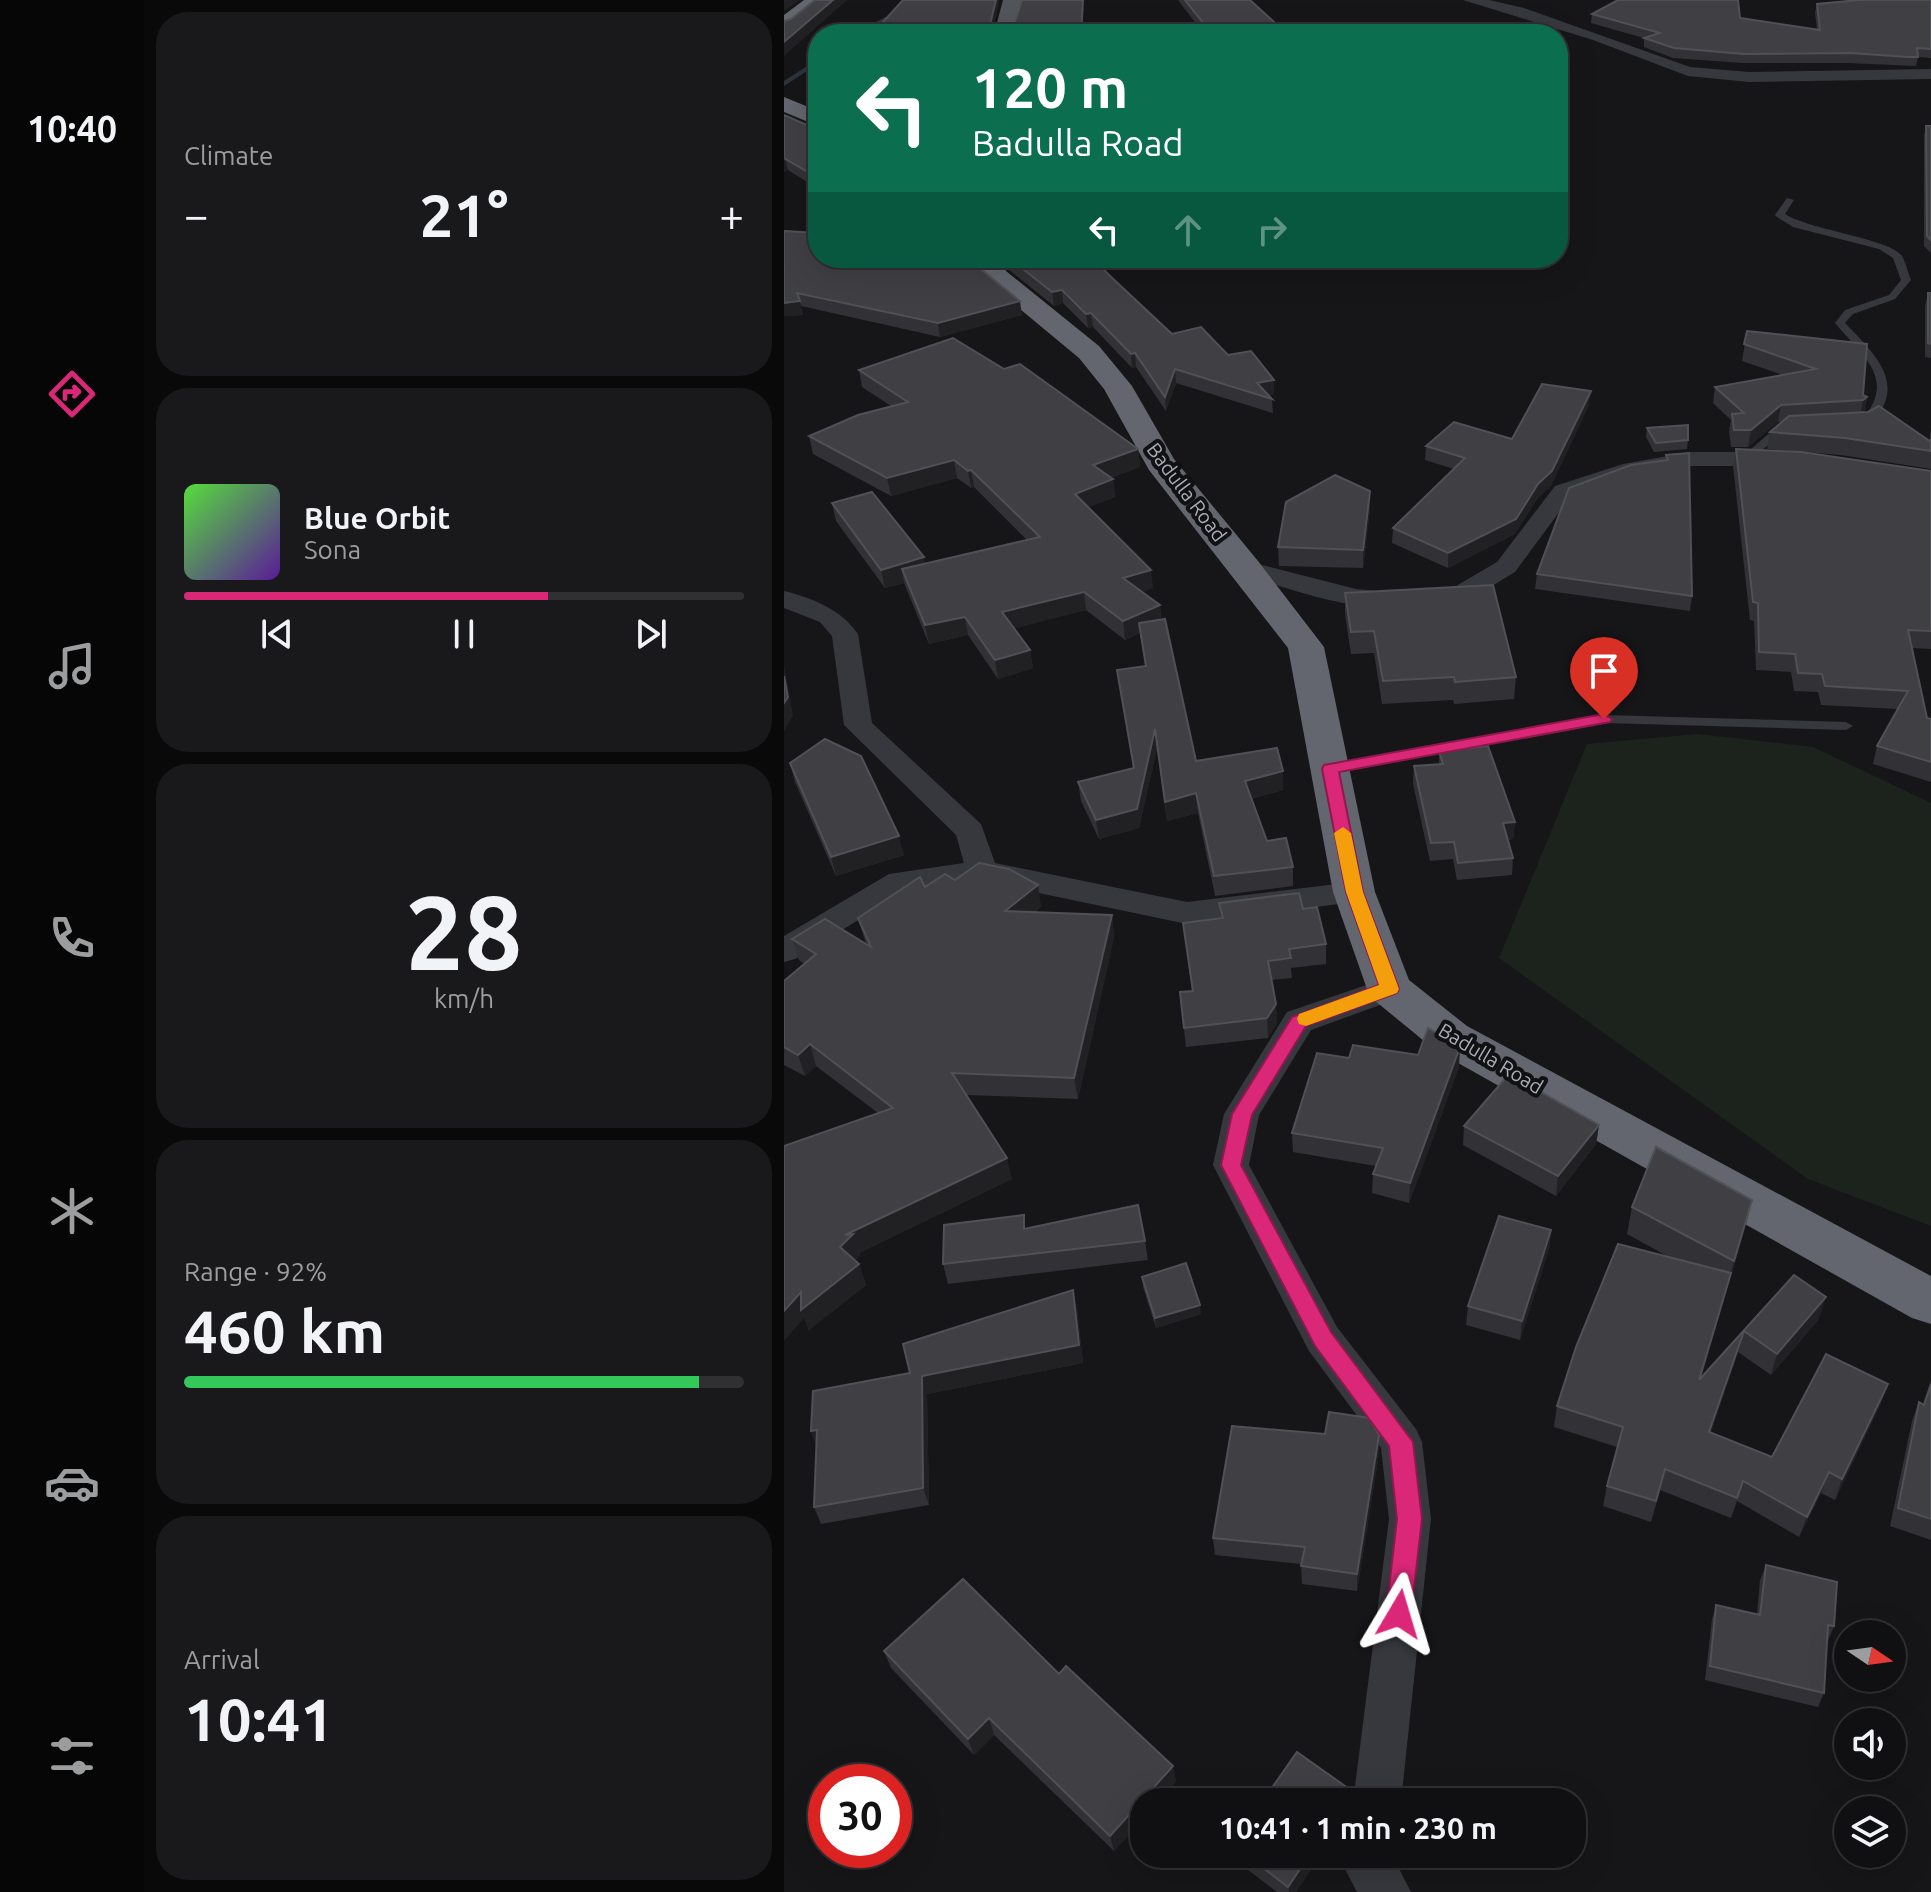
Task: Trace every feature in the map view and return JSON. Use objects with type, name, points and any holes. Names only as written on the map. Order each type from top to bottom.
[{"type":"highway","points":[[784,24],[817,0]]},
{"type":"highway","points":[[788,106],[808,115]]},
{"type":"highway","name":"Badulla Road","points":[[992,268],[995,275],[1089,352],[1117,386],[1160,463],[1306,647],[1354,892],[1390,989],[1451,1038],[1931,1302]]},
{"type":"main road","points":[[1007,24],[1013,0]]},
{"type":"street","points":[[1470,0],[1558,24]]},
{"type":"street","points":[[1568,27],[1688,71],[1749,77],[1931,74]]},
{"type":"street","points":[[1246,568],[1355,597],[1416,600],[1463,593],[1506,567],[1563,491],[1631,469],[1690,459],[1748,457],[1803,460]]},
{"type":"street","points":[[784,599],[829,617],[845,634],[858,725],[970,831],[982,871]]},
{"type":"street","points":[[784,951],[900,881],[982,871],[1187,913],[1354,892]]},
{"type":"street","points":[[1379,1788],[1410,1519],[1401,1442],[1323,1339],[1231,1165],[1242,1114],[1299,1021],[1390,989]]},
{"type":"street","points":[[1370,1868],[1386,1892]]},
{"type":"lane","points":[[1790,200],[1780,215],[1796,225],[1882,247],[1897,256],[1906,280],[1892,297],[1849,312],[1840,323],[1874,361],[1883,399],[1877,413],[1871,418],[1864,423],[1850,424]]},
{"type":"lane","points":[[1748,457],[1782,427],[1796,427]]},
{"type":"lane","points":[[1330,769],[1604,719],[1846,726]]},
{"type":"shaded area","points":[[1697,734],[1813,747],[1931,803],[1931,1226],[1808,1179],[1499,958],[1587,744]]},
{"type":"building","points":[[815,0],[833,0],[784,42],[784,21]]},
{"type":"building","points":[[903,0],[996,0],[990,24],[881,24]]},
{"type":"building","points":[[1022,0],[1083,0],[1082,24],[1014,24]]},
{"type":"building","points":[[1185,0],[1250,0],[1276,24],[1204,24]]},
{"type":"building","points":[[1618,0],[1738,0],[1740,18],[1820,30],[1817,4],[1859,0],[1931,0],[1931,49],[1917,48],[1918,57],[1908,57],[1850,53],[1744,54],[1674,48],[1644,38],[1660,33],[1592,14]]},
{"type":"building","points":[[784,115],[808,126],[808,172],[784,158]]},
{"type":"building","points":[[1926,126],[1931,126],[1931,240],[1927,236]]},
{"type":"building","points":[[784,231],[808,232],[808,268],[981,268],[1020,301],[938,323],[797,293],[800,301],[784,303]]},
{"type":"building","points":[[1022,268],[1102,268],[1172,334],[1201,327],[1228,355],[1251,351],[1274,380],[1257,383],[1272,399],[1175,369],[1165,397],[1135,353],[1131,354],[1091,313],[1086,314],[1062,290],[1052,292]]},
{"type":"building","points":[[1928,293],[1931,293],[1931,344],[1928,343]]},
{"type":"building","points":[[1747,331],[1867,344],[1863,395],[1867,397],[1863,400],[1781,405],[1751,430],[1734,430],[1732,414],[1744,413],[1715,387],[1816,369],[1744,344]]},
{"type":"building","points":[[953,338],[1004,369],[1020,364],[1138,449],[1093,465],[1113,479],[1075,494],[1151,570],[1123,578],[1160,605],[1123,621],[1084,592],[1002,612],[1030,650],[995,660],[965,617],[925,625],[902,569],[1040,537],[971,470],[954,460],[887,478],[809,436],[858,415],[908,402],[859,370]]},
{"type":"building","points":[[1542,384],[1591,391],[1552,471],[1538,484],[1516,519],[1448,553],[1393,528],[1465,458],[1426,446],[1454,422],[1512,439]]},
{"type":"building","points":[[1879,406],[1931,442],[1931,451],[1845,438],[1770,432],[1789,416],[1868,412]]},
{"type":"building","points":[[1688,425],[1688,440],[1656,443],[1647,428]]},
{"type":"building","points":[[1736,449],[1801,452],[1931,471],[1931,631],[1908,630],[1927,718],[1931,719],[1931,762],[1877,746],[1908,691],[1825,686],[1822,674],[1798,673],[1795,654],[1759,652],[1758,603],[1753,602]]},
{"type":"building","points":[[1689,453],[1692,596],[1537,574],[1569,488],[1631,465],[1668,460],[1666,455]]},
{"type":"building","points":[[1335,475],[1370,491],[1363,550],[1278,547],[1286,502]]},
{"type":"building","points":[[872,492],[924,557],[881,570],[832,503]]},
{"type":"building","points":[[1493,585],[1516,677],[1455,682],[1454,677],[1383,681],[1374,631],[1351,632],[1345,593]]},
{"type":"building","points":[[1165,619],[1196,761],[1277,748],[1283,771],[1245,781],[1267,841],[1286,838],[1293,867],[1214,876],[1196,793],[1165,802],[1155,729],[1137,809],[1096,820],[1078,782],[1134,768],[1117,670],[1146,666],[1139,623]]},
{"type":"building","points":[[784,676],[788,697],[784,703]]},
{"type":"building","points":[[825,739],[861,756],[899,836],[831,857],[790,763]]},
{"type":"building","points":[[1488,746],[1515,822],[1503,823],[1513,858],[1458,863],[1454,842],[1431,843],[1414,766],[1443,764],[1439,751]]},
{"type":"building","points":[[979,863],[1009,869],[1038,885],[1005,911],[1112,915],[1074,1078],[952,1073],[1007,1158],[845,1235],[853,1234],[840,1247],[859,1264],[801,1310],[801,1292],[784,1311],[784,1146],[893,1108],[810,1044],[798,1055],[784,1047],[784,981],[816,954],[792,939],[825,919],[871,947],[858,918],[920,877],[925,887],[945,874],[955,880]]},
{"type":"building","points":[[1299,893],[1303,909],[1317,907],[1326,944],[1289,949],[1291,958],[1268,961],[1276,1004],[1267,1018],[1184,1028],[1180,992],[1193,991],[1183,923],[1223,918],[1219,903]]},
{"type":"building","points":[[1428,1028],[1460,1047],[1410,1183],[1373,1174],[1383,1148],[1292,1133],[1317,1053],[1349,1058],[1353,1045],[1418,1055]]},
{"type":"building","points":[[1509,1074],[1599,1125],[1558,1176],[1464,1126]]},
{"type":"building","points":[[1656,1147],[1752,1200],[1734,1261],[1632,1207]]},
{"type":"building","points":[[1138,1205],[1145,1241],[943,1264],[944,1225],[1024,1215],[1024,1229]]},
{"type":"building","points":[[1499,1216],[1551,1230],[1522,1321],[1468,1306]]},
{"type":"building","points":[[1618,1244],[1731,1273],[1699,1380],[1794,1275],[1826,1297],[1777,1354],[1744,1331],[1709,1432],[1772,1457],[1826,1354],[1888,1384],[1842,1479],[1829,1472],[1807,1517],[1743,1481],[1737,1498],[1665,1469],[1656,1501],[1607,1486],[1623,1427],[1557,1406],[1576,1347]]},
{"type":"building","points":[[1186,1263],[1200,1305],[1155,1318],[1142,1277]]},
{"type":"building","points":[[1073,1290],[1079,1345],[922,1376],[923,1488],[814,1507],[817,1430],[811,1431],[813,1391],[910,1373],[903,1344]]},
{"type":"building","points":[[1931,1384],[1931,1519],[1898,1508],[1919,1402],[1924,1405]]},
{"type":"building","points":[[1329,1412],[1369,1418],[1379,1435],[1357,1574],[1301,1566],[1305,1547],[1213,1538],[1232,1426],[1325,1434]]},
{"type":"building","points":[[1766,1565],[1837,1582],[1834,1626],[1828,1625],[1824,1693],[1710,1666],[1716,1605],[1760,1615]]},
{"type":"building","points":[[963,1579],[1059,1674],[1066,1666],[1173,1766],[1153,1788],[1130,1788],[1130,1814],[1110,1836],[989,1718],[968,1739],[884,1651]]},
{"type":"building","points":[[1297,1752],[1348,1788],[1272,1788]]},
{"type":"building","points":[[1263,1868],[1301,1868],[1288,1887]]},
{"type":"waterway","points":[[875,24],[923,0]]},
{"type":"waterway","points":[[784,84],[808,68]]},
{"type":"slow traffic","points":[[1306,1019],[1390,989],[1354,892],[1343,833]]},
{"type":"route","points":[[1399,1614],[1410,1519],[1401,1442],[1323,1339],[1231,1165],[1242,1114],[1299,1021],[1390,989],[1354,892],[1330,769],[1604,719]]}]
